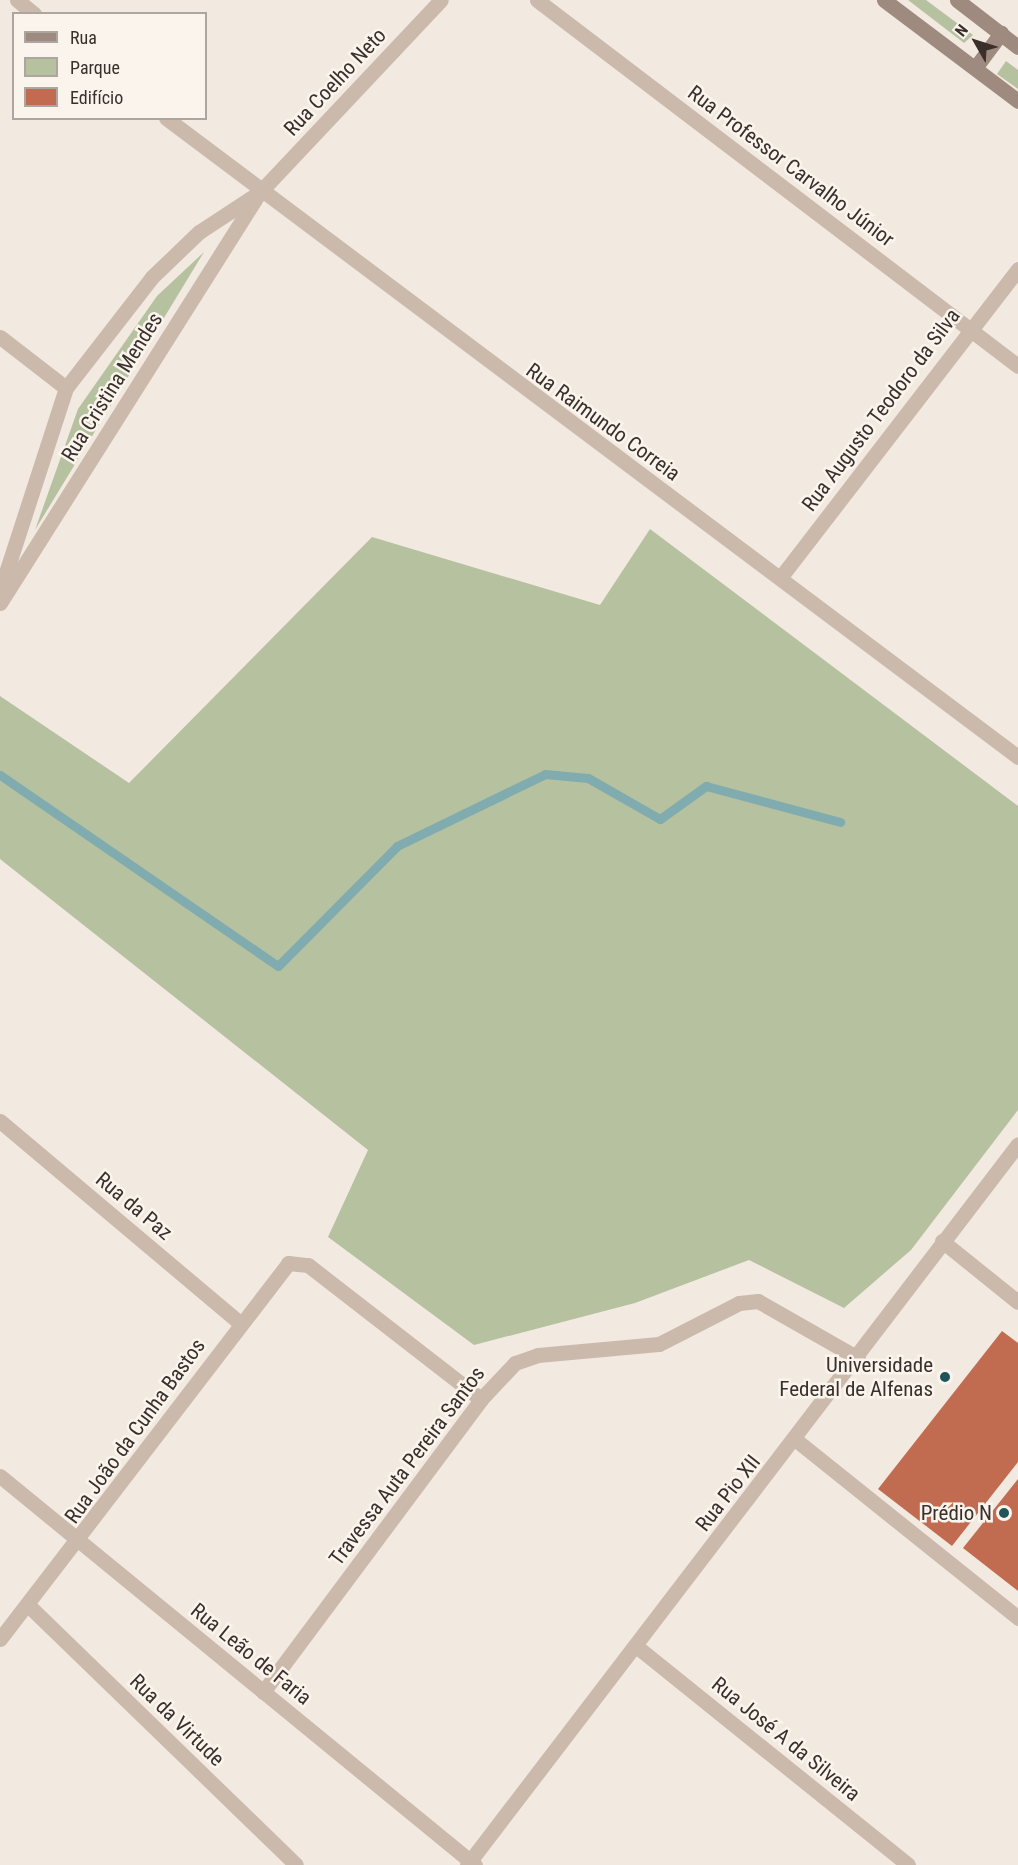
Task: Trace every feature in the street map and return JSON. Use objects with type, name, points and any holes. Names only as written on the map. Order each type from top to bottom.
[{"type":"main road","points":[[884,0],[1018,101]]},
{"type":"main road","points":[[957,0],[1018,47]]},
{"type":"main road","points":[[975,68],[1000,33]]},
{"type":"street","points":[[17,0],[32,12]]},
{"type":"street","name":"Rua Coelho Neto","points":[[259,193],[441,0]]},
{"type":"street","name":"Rua Professor Carvalho Júnior","points":[[537,0],[1018,366]]},
{"type":"street","name":"Rua Raimundo Correia","points":[[168,120],[259,193],[1018,757]]},
{"type":"street","points":[[0,591],[66,388],[152,277],[199,232],[259,193]]},
{"type":"street","name":"Rua Cristina Mendes","points":[[0,603],[259,193]]},
{"type":"street","name":"Rua Augusto Teodoro da Silva","points":[[780,578],[969,327],[1018,268]]},
{"type":"street","points":[[0,338],[66,388]]},
{"type":"street","name":"Rua da Paz","points":[[0,1121],[240,1323]]},
{"type":"street","name":"Rua Pio XII","points":[[471,1864],[796,1440],[942,1241],[1018,1144]]},
{"type":"street","points":[[942,1241],[1018,1302]]},
{"type":"street","name":"Rua João da Cunha Bastos","points":[[0,1639],[79,1541],[240,1323],[288,1263],[308,1265],[481,1399]]},
{"type":"street","name":"Travessa Auta Pereira Santos","points":[[263,1692],[481,1399],[515,1363],[538,1355],[659,1344],[739,1303],[758,1301],[776,1309],[858,1358]]},
{"type":"street","points":[[796,1440],[1018,1618]]},
{"type":"street","name":"Rua Leão de Faria","points":[[0,1476],[471,1864]]},
{"type":"street","name":"Rua da Virtude","points":[[28,1605],[296,1865]]},
{"type":"street","name":"Rua José A da Silveira","points":[[636,1646],[908,1865]]},
{"type":"green space","points":[[908,0],[926,0],[973,35],[964,43]]},
{"type":"green space","points":[[1006,61],[1018,70],[1018,89],[997,74]]},
{"type":"green space","points":[[204,252],[35,530],[78,409],[157,296]]},
{"type":"green space","points":[[650,529],[1018,806],[1018,1110],[911,1250],[844,1308],[749,1260],[635,1303],[474,1345],[328,1237],[368,1150],[0,859],[0,696],[129,783],[372,537],[600,605]]},
{"type":"building","points":[[1002,1331],[1018,1343],[1018,1462],[952,1546],[878,1489]]},
{"type":"building","name":"Prédio N","points":[[1018,1479],[1018,1591],[963,1548]]},
{"type":"waterway","points":[[0,775],[278,966],[397,846],[545,774],[588,778],[660,819],[706,786],[840,822]]},
{"type":"place","name":"Universidade Federal de Alfenas","points":[[945,1377]]},
{"type":"place","name":"Prédio N","points":[[1004,1513]]}]
